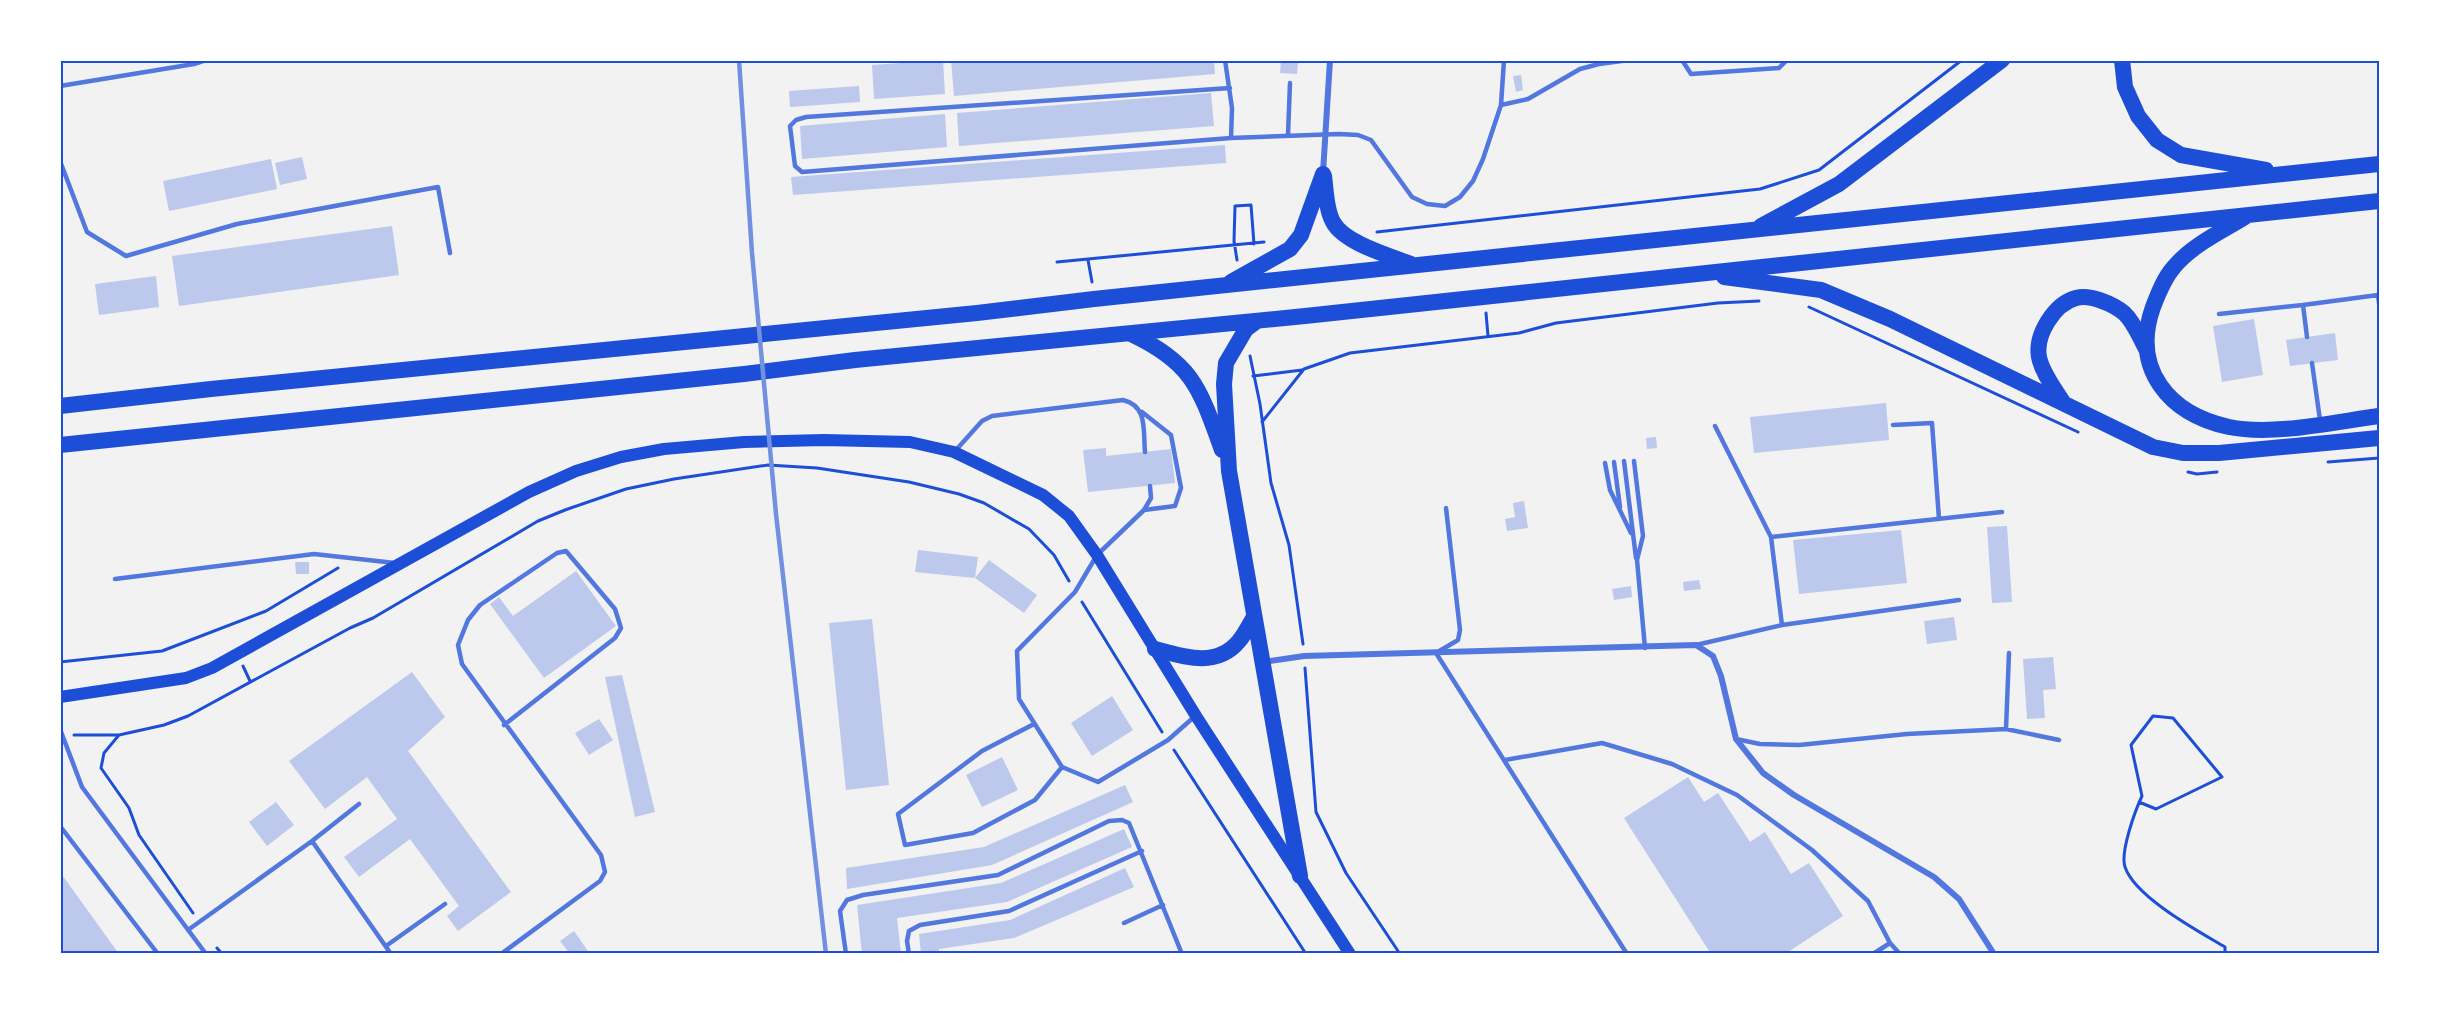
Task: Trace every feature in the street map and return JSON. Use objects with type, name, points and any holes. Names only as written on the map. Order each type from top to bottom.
[{"type":"highway","points":[[1752,230],[1839,184],[2002,60]]},
{"type":"highway","points":[[2122,60],[2125,87],[2138,116],[2157,140],[2181,155],[2287,173]]},
{"type":"highway","points":[[60,406],[977,313],[2379,164]]},
{"type":"highway","points":[[1323,174],[1333,223],[1345,235],[1369,248],[1414,265]]},
{"type":"highway","points":[[1225,285],[1290,249],[1301,235],[1323,174]]},
{"type":"highway","points":[[60,446],[855,360],[1257,321],[2379,201]]},
{"type":"highway","points":[[2146,349],[2149,318],[2157,296],[2173,268],[2190,251],[2248,215]]},
{"type":"highway","points":[[1696,274],[1821,290],[1890,319],[2153,447],[2183,453],[2219,453],[2379,438]]},
{"type":"highway","points":[[2063,403],[2039,357],[2039,339],[2061,306],[2075,298],[2084,297],[2112,306],[2123,313],[2146,349],[2155,380],[2168,397],[2195,416],[2229,427],[2276,429],[2379,416]]},
{"type":"highway","points":[[1257,321],[1246,329],[1226,363],[1224,384],[1229,471],[1300,876]]},
{"type":"highway","points":[[1131,334],[1159,347],[1182,367],[1197,388],[1208,411],[1229,471]]},
{"type":"highway","points":[[1155,649],[1200,659],[1220,656],[1239,642],[1254,617]]},
{"type":"main road","points":[[60,697],[186,678],[212,668],[397,564],[556,480],[621,457],[653,451],[744,442],[824,440],[910,442],[954,452],[1043,495],[1069,516],[1097,555],[1196,716],[1350,954]]},
{"type":"street","points":[[1323,174],[1330,60]]},
{"type":"street","points":[[1263,662],[1304,656],[1696,645],[1713,656],[1736,739],[1763,773],[1786,790],[1934,877],[1959,899],[1994,954]]},
{"type":"lane","points":[[60,86],[207,60]]},
{"type":"lane","points":[[1225,60],[1230,88],[1231,138]]},
{"type":"lane","points":[[1230,88],[806,117],[796,120],[790,126],[795,166],[802,172],[1231,138],[1327,133],[1358,135],[1371,140],[1412,197],[1427,204],[1445,207],[1460,197],[1473,181],[1502,105],[1504,60]]},
{"type":"lane","points":[[1502,105],[1528,99],[1580,69],[1629,60]]},
{"type":"lane","points":[[1682,60],[1691,74],[1779,68],[1787,60]]},
{"type":"lane","points":[[1288,135],[1290,82]]},
{"type":"lane","points":[[60,161],[87,232],[126,256],[237,224],[438,187],[450,253]]},
{"type":"lane","points":[[2219,314],[2378,295],[2379,303]]},
{"type":"lane","points":[[2303,305],[2307,337]]},
{"type":"lane","points":[[2312,363],[2321,424]]},
{"type":"lane","points":[[954,452],[982,421],[992,416],[1123,400],[1134,403],[1171,435],[1181,488],[1174,506],[1144,510]]},
{"type":"lane","points":[[1142,412],[1145,452]]},
{"type":"lane","points":[[1893,425],[1932,423],[1940,519]]},
{"type":"lane","points":[[1715,426],[1771,537],[1782,625]]},
{"type":"lane","points":[[1624,461],[1637,560],[1645,648]]},
{"type":"lane","points":[[1634,461],[1643,536],[1637,560]]},
{"type":"lane","points":[[1614,462],[1621,512]]},
{"type":"lane","points":[[1605,463],[1610,490],[1634,538]]},
{"type":"lane","points":[[1150,486],[1151,498],[1144,510],[1097,555],[1075,592],[1017,651],[1019,699],[1062,767],[1098,782],[1168,741],[1196,716]]},
{"type":"lane","points":[[1446,508],[1460,630],[1458,640],[1436,653],[1627,954]]},
{"type":"lane","points":[[1771,537],[2002,512]]},
{"type":"lane","points":[[501,954],[600,881],[605,873],[601,855],[504,725],[462,664],[458,645],[468,620],[480,605],[557,553],[566,551],[615,609],[621,627],[615,638],[504,725]]},
{"type":"lane","points":[[115,579],[314,554],[397,564]]},
{"type":"lane","points":[[1696,645],[1782,625],[1959,600]]},
{"type":"lane","points":[[2006,729],[2009,653]]},
{"type":"lane","points":[[1034,724],[982,751],[898,814],[905,845],[974,833],[1035,800],[1062,767]]},
{"type":"lane","points":[[1736,739],[1760,744],[1799,745],[1907,734],[2006,729],[2059,740]]},
{"type":"lane","points":[[61,732],[82,787],[206,954]]},
{"type":"lane","points":[[1505,760],[1602,743],[1683,770],[1737,795],[1812,850],[1868,901],[1890,943],[1900,954]]},
{"type":"lane","points":[[188,930],[312,841],[359,804]]},
{"type":"lane","points":[[846,954],[840,911],[847,900],[863,895],[998,875],[1109,822],[1122,820],[1129,823],[1142,851],[1182,954]]},
{"type":"lane","points":[[60,826],[158,954]]},
{"type":"lane","points":[[312,841],[391,954]]},
{"type":"lane","points":[[909,954],[907,940],[909,931],[920,925],[1009,911],[1142,851]]},
{"type":"lane","points":[[386,946],[445,904]]},
{"type":"lane","points":[[1124,923],[1163,905]]},
{"type":"lane","points":[[1873,954],[1890,943]]},
{"type":"path","points":[[1345,235],[1443,226],[1760,189],[1819,170],[1962,60]]},
{"type":"path","points":[[1234,241],[1235,207],[1251,205],[1254,244]]},
{"type":"path","points":[[1056,262],[1254,244],[1274,240]]},
{"type":"path","points":[[1088,260],[1094,299]]},
{"type":"path","points":[[1485,297],[1488,336]]},
{"type":"path","points":[[1400,954],[1346,873],[1316,812],[1304,656],[1289,544],[1270,483],[1253,376],[1304,369],[1350,353],[1519,333],[1556,323],[1718,303],[1764,300]]},
{"type":"path","points":[[1800,302],[2082,434]]},
{"type":"path","points":[[1262,422],[1304,369]]},
{"type":"path","points":[[2322,463],[2379,458]]},
{"type":"path","points":[[61,732],[119,735],[164,725],[188,716],[340,633],[373,618],[537,521],[626,489],[768,465],[817,468],[909,482],[959,494],[984,503],[1029,529],[1054,555],[1168,741],[1306,954]]},
{"type":"path","points":[[2187,472],[2197,474],[2220,472]]},
{"type":"path","points":[[60,662],[162,651],[266,611],[355,558]]},
{"type":"path","points":[[2139,802],[2156,809],[2222,777],[2173,718],[2153,716],[2130,745],[2142,796],[2139,802],[2130,823],[2124,865],[2134,885],[2186,924],[2225,947],[2225,954]]},
{"type":"path","points":[[119,735],[104,753],[101,768],[129,808],[139,835],[199,922]]},
{"type":"path","points":[[216,946],[222,954]]},
{"type":"building","points":[[943,60],[945,94],[874,99],[872,65]]},
{"type":"building","points":[[951,60],[1214,60],[1215,74],[954,96]]},
{"type":"building","points":[[1281,60],[1298,60],[1297,74],[1280,73]]},
{"type":"building","points":[[1521,75],[1523,90],[1516,92],[1513,76]]},
{"type":"building","points":[[859,86],[860,102],[790,107],[789,91]]},
{"type":"building","points":[[1211,93],[1214,126],[959,146],[957,113]]},
{"type":"building","points":[[945,114],[947,147],[802,159],[800,126]]},
{"type":"building","points":[[1225,145],[1226,163],[793,195],[791,177]]},
{"type":"building","points":[[302,157],[307,179],[280,185],[275,163]]},
{"type":"building","points":[[271,159],[277,189],[169,211],[163,181]]},
{"type":"building","points":[[392,226],[399,275],[179,306],[172,256]]},
{"type":"building","points":[[156,276],[159,307],[99,315],[95,284]]},
{"type":"building","points":[[2254,319],[2263,375],[2222,382],[2213,326]]},
{"type":"building","points":[[2335,333],[2338,360],[2290,366],[2286,340]]},
{"type":"building","points":[[1886,403],[1889,440],[1754,453],[1750,417]]},
{"type":"building","points":[[1656,437],[1657,448],[1647,449],[1646,438]]},
{"type":"building","points":[[1106,448],[1106,456],[1171,449],[1175,483],[1088,492],[1083,450]]},
{"type":"building","points":[[1524,501],[1528,528],[1507,531],[1505,519],[1515,517],[1513,503]]},
{"type":"building","points":[[2007,526],[2012,602],[1992,603],[1987,527]]},
{"type":"building","points":[[1901,530],[1907,583],[1799,594],[1793,540]]},
{"type":"building","points":[[918,550],[978,557],[975,578],[915,572]]},
{"type":"building","points":[[989,560],[1037,595],[1024,613],[975,578]]},
{"type":"building","points":[[295,562],[309,562],[309,574],[296,574]]},
{"type":"building","points":[[576,571],[616,626],[544,678],[490,604],[499,597],[513,616]]},
{"type":"building","points":[[1699,580],[1701,589],[1684,591],[1683,582]]},
{"type":"building","points":[[1631,586],[1632,597],[1614,600],[1612,589]]},
{"type":"building","points":[[1954,617],[1957,640],[1927,644],[1924,621]]},
{"type":"building","points":[[872,619],[889,785],[846,790],[829,623]]},
{"type":"building","points":[[2053,657],[2056,689],[2043,690],[2045,718],[2027,719],[2023,659]]},
{"type":"building","points":[[412,672],[445,717],[408,751],[511,892],[458,931],[447,916],[459,906],[410,839],[359,877],[344,857],[397,819],[367,777],[325,809],[289,761]]},
{"type":"building","points":[[622,675],[655,812],[635,817],[605,677]]},
{"type":"building","points":[[1112,696],[1133,730],[1092,756],[1071,723]]},
{"type":"building","points":[[599,719],[613,740],[589,755],[575,733]]},
{"type":"building","points":[[1002,757],[1018,790],[982,807],[966,775]]},
{"type":"building","points":[[1688,777],[1704,802],[1718,793],[1750,842],[1765,832],[1791,874],[1809,863],[1843,916],[1785,954],[1711,954],[1624,818]]},
{"type":"building","points":[[1125,785],[1133,802],[992,865],[847,889],[846,868],[984,847]]},
{"type":"building","points":[[276,802],[294,825],[267,846],[249,822]]},
{"type":"building","points":[[1124,829],[1132,847],[1007,902],[897,918],[901,954],[862,954],[857,905],[1001,883]]},
{"type":"building","points":[[1125,868],[1134,887],[1014,938],[939,949],[939,954],[921,954],[919,934],[1010,920]]},
{"type":"building","points":[[60,872],[119,954],[60,954]]},
{"type":"building","points":[[574,931],[590,954],[570,954],[560,941]]},
{"type":"railway","points":[[739,60],[752,253],[776,514],[826,954]]}]
